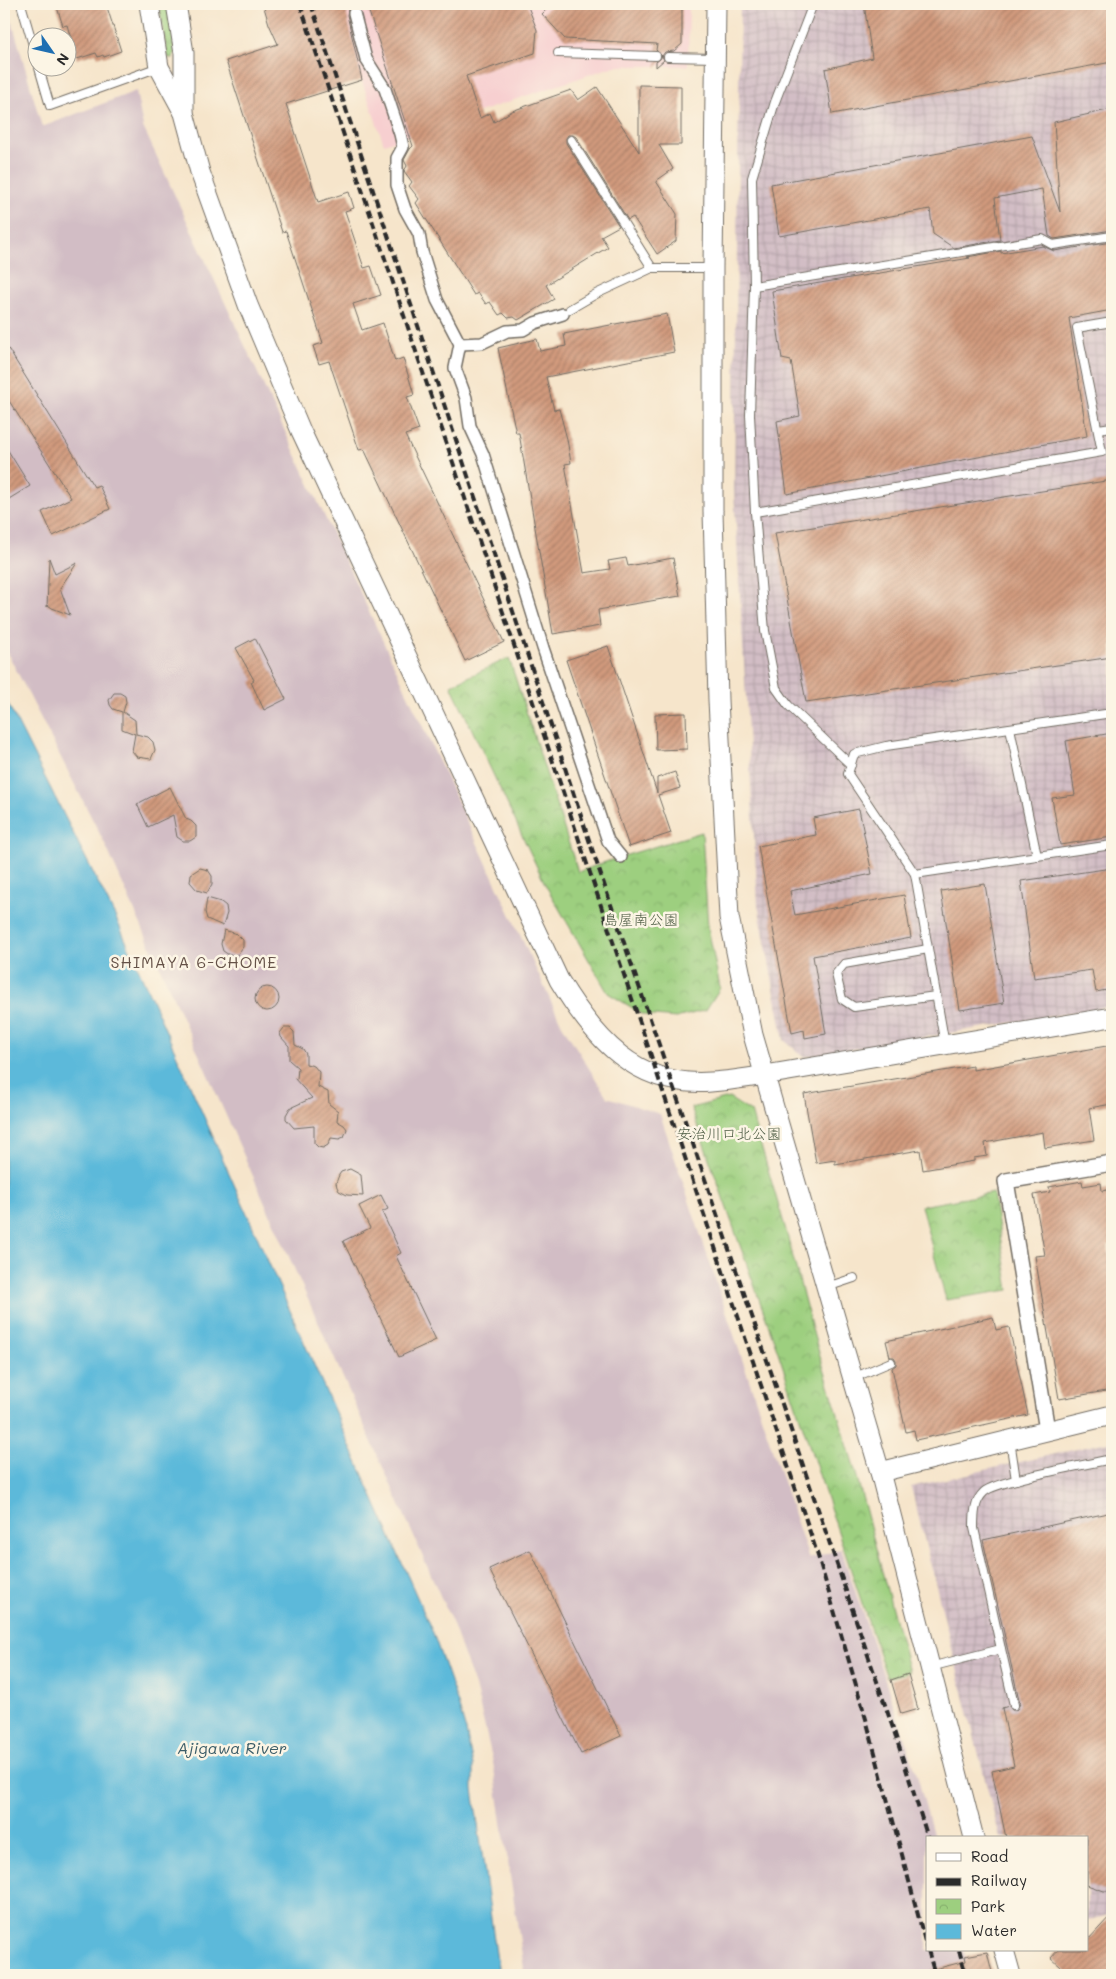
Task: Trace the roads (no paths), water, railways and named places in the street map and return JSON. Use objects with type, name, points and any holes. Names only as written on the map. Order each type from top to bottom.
[{"type":"street","points":[[149,4],[159,67],[184,113],[200,172],[248,305],[301,431],[340,510],[559,980],[578,1010],[602,1040],[617,1054],[651,1074],[667,1079],[710,1082],[765,1076],[1112,1017]]},
{"type":"street","points":[[176,4],[184,53],[184,113]]},
{"type":"street","points":[[716,4],[713,521],[718,700],[729,917],[753,1034],[880,1472],[973,1836]]},
{"type":"street","points":[[354,13],[366,60],[385,89],[400,134],[403,147],[397,158],[397,185],[405,209],[419,234],[422,252],[438,300],[460,344],[455,368],[466,398],[470,426],[483,454],[543,648],[608,841],[621,856]]},
{"type":"street","points":[[460,344],[482,343],[507,331],[523,330],[535,323],[567,311]]},
{"type":"street","points":[[1046,1430],[1006,1181],[1112,1163]]},
{"type":"street","points":[[880,1472],[1112,1415]]},
{"type":"street","points":[[1005,1952],[1011,1975]]},
{"type":"lane","points":[[21,4],[28,28]]},
{"type":"lane","points":[[813,4],[774,102],[752,178],[754,286],[750,415],[755,512],[765,631],[776,688],[788,705],[851,765]]},
{"type":"lane","points":[[558,53],[656,56]]},
{"type":"lane","points":[[668,57],[716,58]]},
{"type":"lane","points":[[42,78],[50,106],[159,67]]},
{"type":"lane","points":[[570,140],[652,268]]},
{"type":"lane","points":[[754,286],[1042,239],[1053,245],[1112,236]]},
{"type":"lane","points":[[567,311],[596,294],[652,268],[713,268]]},
{"type":"lane","points":[[755,512],[1102,452],[1077,328],[1112,322]]},
{"type":"lane","points":[[1098,429],[1112,427]]},
{"type":"lane","points":[[945,1045],[915,874],[848,774],[854,754],[878,748],[1112,713]]},
{"type":"lane","points":[[1010,728],[1037,856]]},
{"type":"lane","points":[[915,874],[1112,844]]},
{"type":"lane","points":[[928,949],[844,964],[836,974],[842,999],[854,1007],[936,996]]},
{"type":"lane","points":[[827,1287],[854,1278]]},
{"type":"lane","points":[[853,1378],[891,1362]]},
{"type":"lane","points":[[1010,1440],[1016,1480]]},
{"type":"lane","points":[[1014,1705],[974,1528],[974,1514],[978,1501],[984,1492],[1016,1480],[1112,1459]]},
{"type":"lane","points":[[930,1667],[1001,1650]]},
{"type":"water","name":"Ajigawa River","points":[[4,696],[115,916],[433,1633],[458,1704],[473,1766],[473,1789],[499,1975],[4,1975]]},
{"type":"railway","points":[[300,4],[818,1556],[866,1719],[926,1945]]},
{"type":"railway","points":[[311,4],[593,852],[895,1734],[927,1836]]},
{"type":"railway","points":[[929,1952],[935,1975]]},
{"type":"railway","points":[[960,1952],[966,1975]]},
{"type":"district","name":"SHIMAYA 6-CHOME","points":[[194,961]]},
{"type":"park label","name":"島屋南公園","points":[[641,919]]},
{"type":"park label","name":"安治川口北公園","points":[[729,1133]]}]
